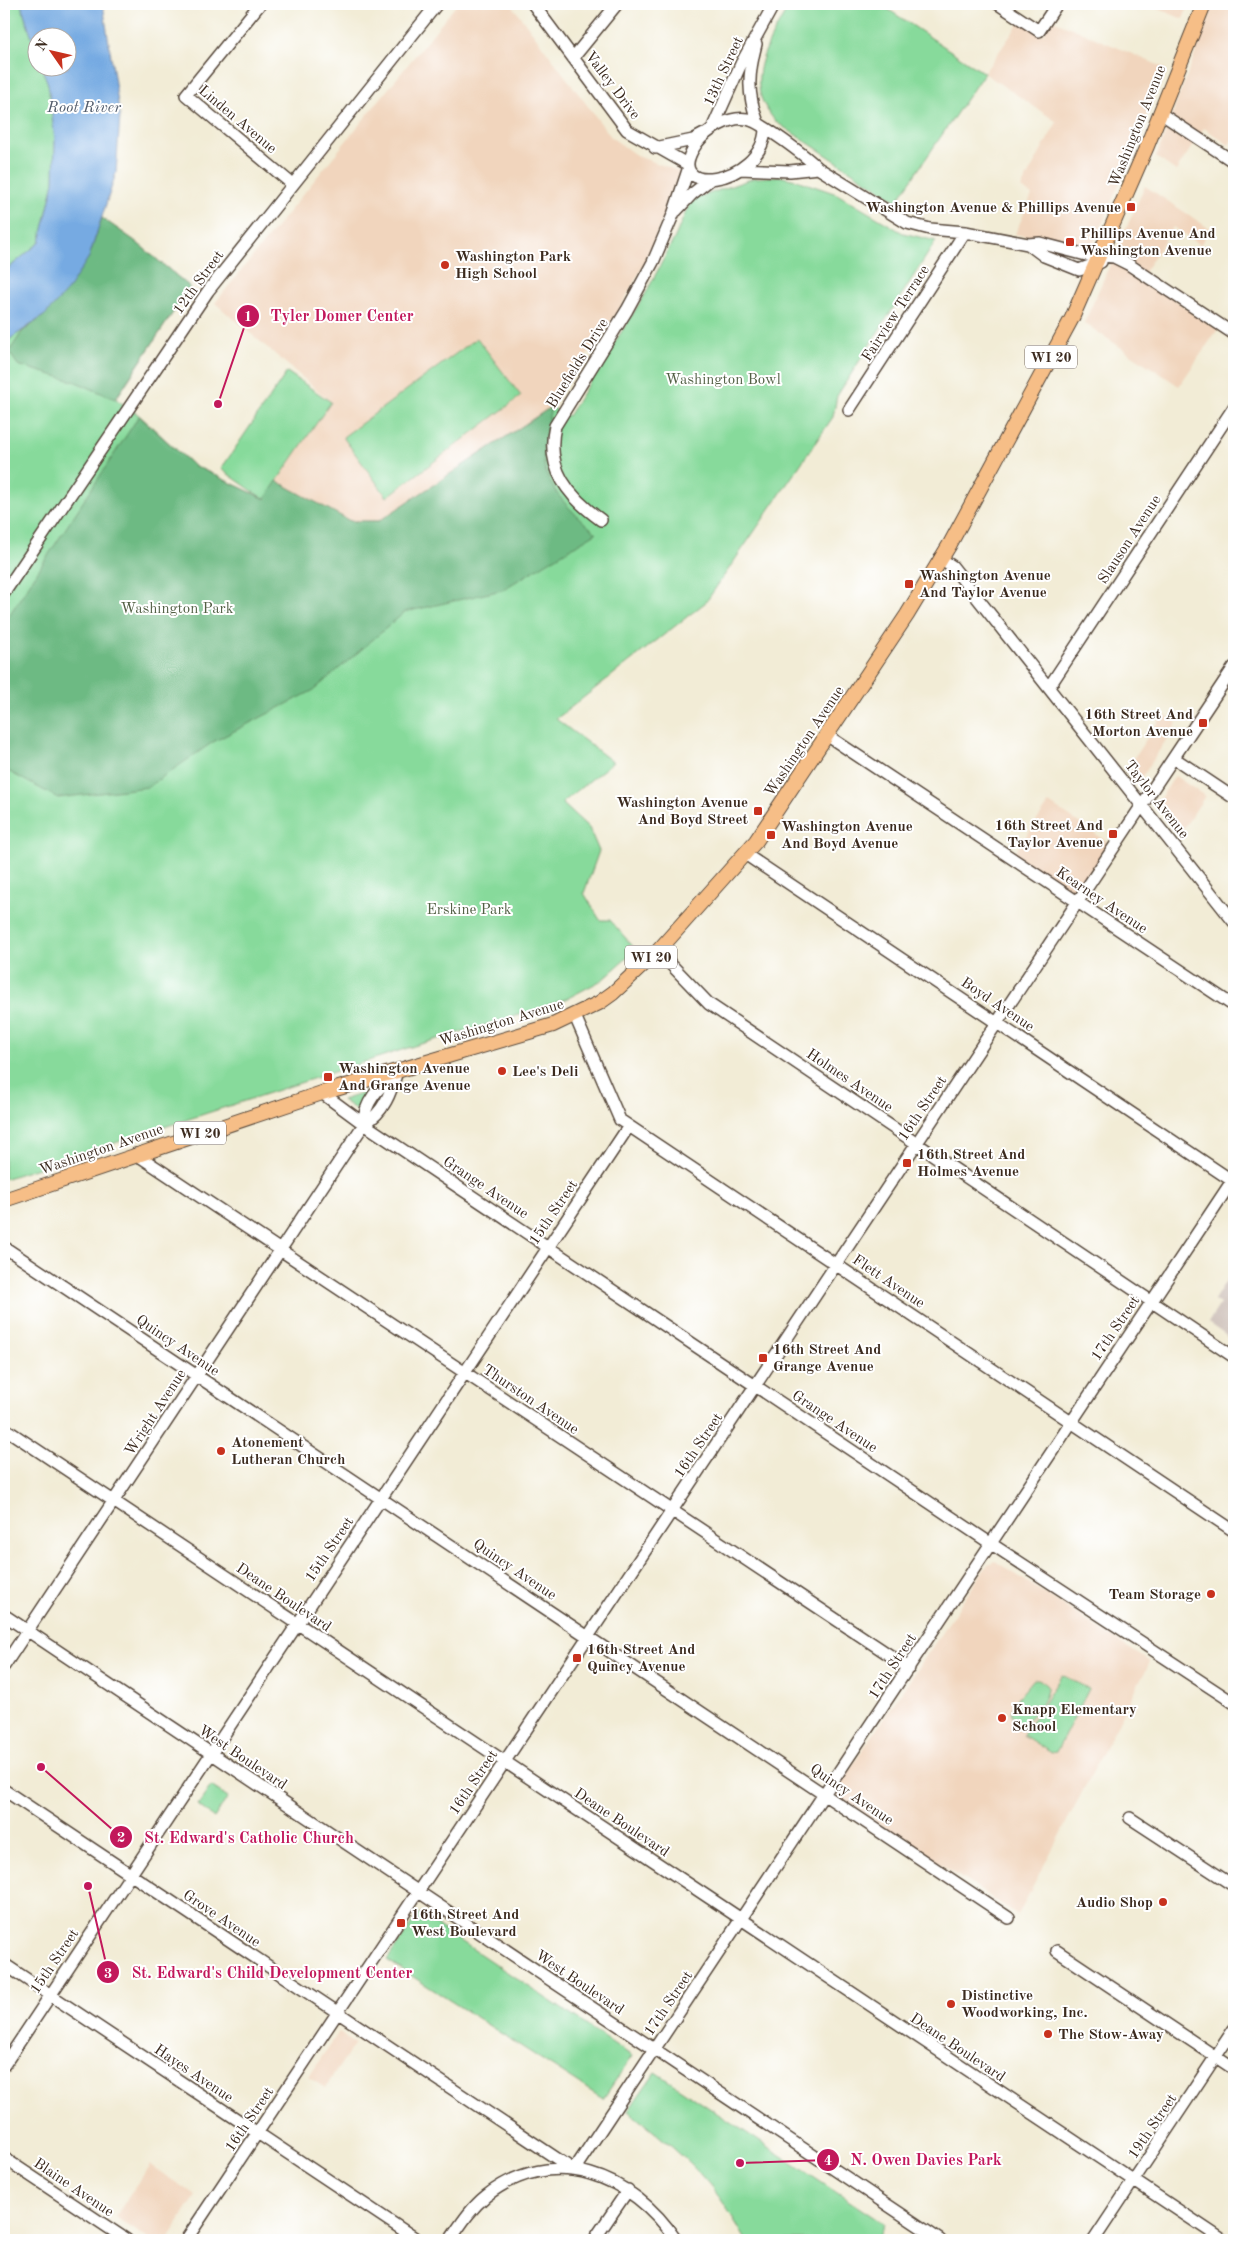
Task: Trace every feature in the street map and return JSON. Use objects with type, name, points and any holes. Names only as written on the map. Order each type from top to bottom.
[{"type":"main road","name":"Washington Avenue","points":[[4,1200],[136,1154],[322,1093],[553,1025],[575,1016],[613,993],[658,951],[756,841],[828,736],[907,615],[940,558],[1104,259],[1204,4]]},
{"type":"street","name":"Linden Avenue","points":[[260,4],[186,95],[292,184]]},
{"type":"street","name":"12th Street","points":[[4,593],[208,291],[437,4]]},
{"type":"street","name":"Valley Drive","points":[[533,4],[627,130],[687,167],[696,178],[711,179]]},
{"type":"street","points":[[573,58],[617,4]]},
{"type":"street","name":"13th Street","points":[[687,167],[692,151],[710,131],[741,64],[774,4]]},
{"type":"street","points":[[998,4],[1039,31],[1057,4]]},
{"type":"street","name":"13th Street","points":[[761,26],[751,64],[749,89],[750,103],[761,126]]},
{"type":"street","points":[[1160,113],[1234,162]]},
{"type":"street","points":[[655,148],[693,140],[741,119],[761,126],[807,157],[818,168],[907,223],[930,229],[965,232],[1028,244],[1040,244],[1128,264],[1234,334]]},
{"type":"street","points":[[740,169],[761,150],[761,126]]},
{"type":"street","name":"Bluefields Drive","points":[[601,520],[581,506],[570,494],[559,475],[552,440],[555,426],[627,310],[653,262],[673,214],[687,167]]},
{"type":"street","points":[[740,169],[790,171],[818,168]]},
{"type":"street","name":"Bluefields Drive","points":[[673,214],[692,194],[711,179],[740,169]]},
{"type":"street","name":"Fairview Terrace","points":[[849,410],[965,232]]},
{"type":"street","name":"Slauson Avenue","points":[[1049,688],[1234,407]]},
{"type":"street","name":"Taylor Avenue","points":[[940,558],[952,566],[1234,922]]},
{"type":"street","name":"16th Street","points":[[186,2240],[1234,667]]},
{"type":"street","name":"Kearney Avenue","points":[[828,736],[1234,1006]]},
{"type":"street","points":[[1174,758],[1234,798]]},
{"type":"street","name":"Boyd Avenue","points":[[745,854],[1234,1180]]},
{"type":"street","name":"Holmes Avenue","points":[[658,951],[709,1004],[1234,1357]]},
{"type":"street","name":"Flett Avenue","points":[[575,1016],[620,1120],[1234,1531]]},
{"type":"street","name":"Wright Avenue","points":[[4,1666],[364,1124],[364,1113],[380,1086],[397,1070]]},
{"type":"street","name":"Grange Avenue","points":[[322,1093],[364,1124],[990,1543],[1233,1700]]},
{"type":"street","name":"15th Street","points":[[4,2065],[629,1126]]},
{"type":"street","name":"Thurston Avenue","points":[[136,1154],[909,1668]]},
{"type":"street","name":"17th Street","points":[[574,2170],[742,1919],[781,1857],[909,1668],[1150,1302],[1234,1180]]},
{"type":"street","name":"Quincy Avenue","points":[[4,1247],[1009,1918]]},
{"type":"street","name":"Deane Boulevard","points":[[4,1428],[1223,2240]]},
{"type":"street","name":"West Boulevard","points":[[4,1615],[940,2240]]},
{"type":"street","name":"Grove Avenue","points":[[4,1790],[574,2170]]},
{"type":"street","points":[[1130,1818],[1234,1886]]},
{"type":"street","points":[[1057,1952],[1234,2069]]},
{"type":"street","name":"Hayes Avenue","points":[[4,1964],[418,2240]]},
{"type":"street","name":"19th Street","points":[[1094,2240],[1234,2028]]},
{"type":"street","name":"Blaine Avenue","points":[[4,2158],[127,2240]]},
{"type":"street","points":[[450,2240],[477,2204],[503,2185],[522,2176],[543,2171],[574,2170],[600,2176],[628,2190],[653,2212],[676,2240]]},
{"type":"street","points":[[594,2240],[628,2190]]},
{"type":"shaded area","name":"Washington Park High School","points":[[457,4],[511,4],[611,137],[637,156],[681,172],[646,260],[620,308],[551,407],[379,521],[350,521],[277,481],[331,402],[215,303]]},
{"type":"shaded area","points":[[1147,4],[1189,4],[1183,19]]},
{"type":"shaded area","points":[[1214,4],[1234,4],[1234,136],[1229,145],[1204,128],[1176,171],[1156,157]]},
{"type":"shaded area","points":[[1053,20],[1165,68],[1129,161],[1096,238],[1091,247],[1084,250],[1015,234],[1032,195],[1021,188],[1057,122],[984,73],[1020,22],[1043,34]]},
{"type":"shaded area","points":[[1145,186],[1210,229],[1200,245],[1173,227],[1141,277],[1218,329],[1179,386],[1084,323]]},
{"type":"shaded area","points":[[1163,714],[1177,723],[1140,780],[1129,765]]},
{"type":"shaded area","points":[[1175,776],[1205,796],[1181,832],[1158,802]]},
{"type":"shaded area","points":[[1049,803],[1115,847],[1078,902],[1011,858]]},
{"type":"shaded area","points":[[1231,1273],[1234,1275],[1234,1341],[1208,1323],[1220,1304],[1214,1300]]},
{"type":"shaded area","name":"Knapp Elementary School","points":[[995,1561],[1150,1662],[1018,1915],[837,1797],[835,1791],[988,1564]]},
{"type":"shaded area","points":[[339,2032],[355,2043],[325,2088],[308,2077]]},
{"type":"shaded area","points":[[150,2165],[196,2196],[167,2240],[150,2240],[115,2217]]},
{"type":"green space","points":[[4,4],[21,4],[29,28],[28,78],[46,78],[48,84],[55,140],[54,182],[40,242],[4,272]]},
{"type":"green space","points":[[790,4],[880,4],[984,73],[897,201],[776,122],[765,106],[759,87],[761,65],[768,44]]},
{"type":"green space","points":[[779,176],[837,194],[903,233],[936,241],[837,396],[833,417],[706,602],[556,719],[613,762],[562,803],[589,828],[599,851],[584,893],[600,920],[610,920],[636,950],[602,980],[570,997],[533,1011],[414,1046],[4,1179],[4,343],[45,315],[89,257],[102,218],[135,241],[190,287],[116,399],[139,415],[193,465],[261,497],[221,469],[287,372],[331,402],[277,481],[350,521],[379,521],[551,407],[568,416],[646,293],[675,237],[691,200],[754,178]]},
{"type":"green space","points":[[102,218],[135,241],[190,287],[115,399],[76,382],[18,365],[9,352],[22,332],[45,315],[89,257]]},
{"type":"green space","points":[[477,338],[521,396],[387,497],[343,437]]},
{"type":"green space","name":"Washington Park","points":[[551,407],[543,455],[545,469],[559,496],[596,533],[502,590],[405,612],[314,690],[213,742],[148,787],[58,798],[4,769],[4,623],[139,416],[193,465],[265,499],[277,481],[350,521],[379,521]]},
{"type":"green space","points":[[370,1091],[358,1111],[342,1100]]},
{"type":"green space","points":[[1062,1675],[1089,1689],[1056,1752],[1051,1753],[1023,1735]]},
{"type":"green space","points":[[1034,1679],[1041,1681],[1047,1686],[1047,1691],[1034,1713],[1020,1724],[1014,1720],[1011,1712],[1017,1699]]},
{"type":"green space","points":[[211,1786],[228,1797],[214,1818],[198,1805]]},
{"type":"green space","points":[[419,1913],[632,2056],[603,2099],[387,1960]]},
{"type":"green space","points":[[655,2072],[884,2224],[877,2240],[746,2240],[719,2196],[690,2163],[628,2111]]},
{"type":"water","name":"Root River","points":[[21,4],[103,4],[120,116],[116,173],[89,257],[67,291],[45,315],[4,343],[4,272],[40,242],[54,182],[55,140],[46,78],[78,78],[78,28],[29,28]]},
{"type":"place","name":"Washington Avenue & Phillips Avenue","points":[[1131,207]]},
{"type":"place","name":"Phillips Avenue And Washington Avenue","points":[[1070,242]]},
{"type":"place","name":"Washington Park High School","points":[[445,265]]},
{"type":"place","name":"Tyler Domer Center","points":[[218,404]]},
{"type":"place","name":"Washington Avenue And Taylor Avenue","points":[[909,584]]},
{"type":"place","name":"16th Street And Morton Avenue","points":[[1203,723]]},
{"type":"place","name":"Washington Avenue And Boyd Street","points":[[758,811]]},
{"type":"place","name":"16th Street And Taylor Avenue","points":[[1113,834]]},
{"type":"place","name":"Washington Avenue And Boyd Avenue","points":[[771,835]]},
{"type":"place","name":"Lee's Deli","points":[[502,1071]]},
{"type":"place","name":"Washington Avenue And Grange Avenue","points":[[328,1077]]},
{"type":"place","name":"16th Street And Holmes Avenue","points":[[907,1163]]},
{"type":"place","name":"16th Street And Grange Avenue","points":[[763,1358]]},
{"type":"place","name":"Atonement Lutheran Church","points":[[221,1451]]},
{"type":"place","name":"Team Storage","points":[[1211,1594]]},
{"type":"place","name":"16th Street And Quincy Avenue","points":[[577,1658]]},
{"type":"place","name":"Knapp Elementary School","points":[[1002,1718]]},
{"type":"place","name":"St. Edward's Catholic Church","points":[[41,1767]]},
{"type":"place","name":"St. Edward's Child Development Center","points":[[88,1886]]},
{"type":"place","name":"Audio Shop","points":[[1163,1902]]},
{"type":"place","name":"16th Street And West Boulevard","points":[[401,1923]]},
{"type":"place","name":"Distinctive Woodworking, Inc.","points":[[951,2004]]},
{"type":"place","name":"The Stow-Away","points":[[1048,2034]]},
{"type":"place","name":"N. Owen Davies Park","points":[[740,2163]]},
{"type":"park label","name":"Washington Bowl","points":[[723,379]]},
{"type":"park label","name":"Erskine Park","points":[[469,909]]}]
